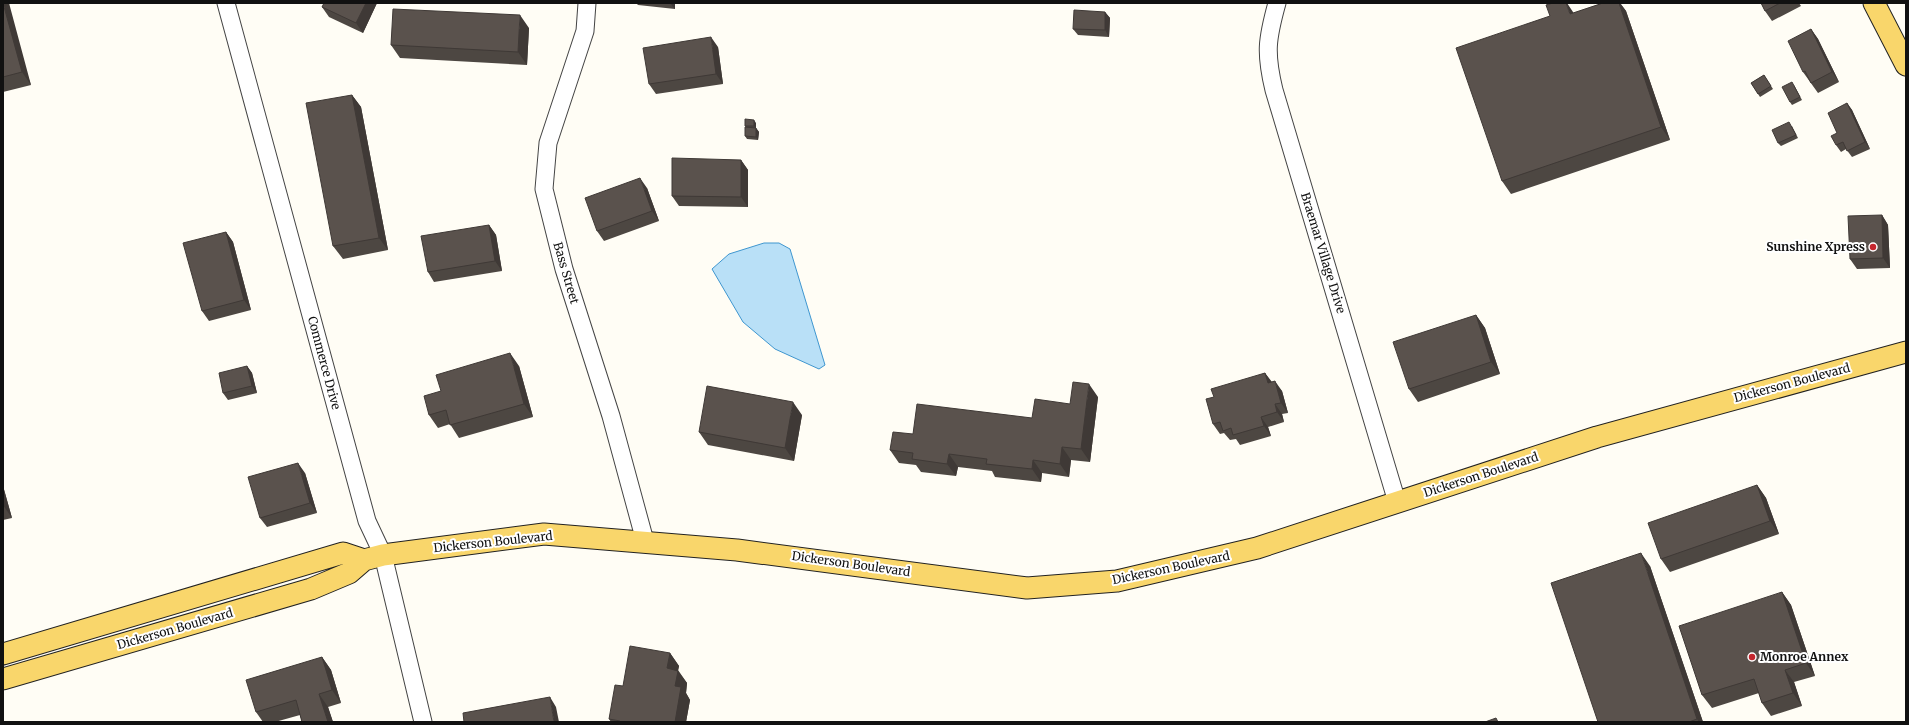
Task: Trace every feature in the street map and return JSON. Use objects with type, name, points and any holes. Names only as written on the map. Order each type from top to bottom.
[{"type":"main road","points":[[1874,3],[1906,66]]},
{"type":"main road","name":"Dickerson Boulevard","points":[[3,654],[343,553],[373,558],[544,534],[645,541],[737,550],[1027,588],[1117,581],[1257,548],[1597,437],[1906,352]]},
{"type":"main road","name":"Dickerson Boulevard","points":[[3,679],[311,589],[350,574],[373,558]]},
{"type":"street","name":"Commerce Drive","points":[[226,3],[368,522],[373,558],[423,722]]},
{"type":"street","name":"Bass Street","points":[[587,3],[585,31],[548,143],[544,189],[564,269],[611,416],[645,541]]},
{"type":"street","name":"Braemar Village Drive","points":[[1276,3],[1267,48],[1274,90],[1397,502]]},
{"type":"water","points":[[764,243],[779,243],[790,249],[825,365],[819,369],[775,349],[743,322],[712,269],[729,254]]},
{"type":"building","points":[[3,3],[22,72],[3,77]]},
{"type":"building","points":[[324,3],[366,3],[356,23],[322,7]]},
{"type":"building","points":[[1553,3],[1566,3],[1570,14],[1603,3],[1619,3],[1661,127],[1502,181],[1456,48],[1550,16],[1546,5]]},
{"type":"building","points":[[1761,3],[1780,3],[1765,11]]},
{"type":"building","points":[[393,9],[520,15],[518,52],[391,45]]},
{"type":"building","points":[[1074,10],[1105,12],[1105,30],[1073,29]]},
{"type":"building","points":[[1811,29],[1832,72],[1811,83],[1805,71],[1803,72],[1788,41]]},
{"type":"building","points":[[711,37],[716,74],[649,84],[643,48]]},
{"type":"building","points":[[1764,75],[1771,86],[1758,94],[1751,83]]},
{"type":"building","points":[[1792,82],[1800,97],[1790,102],[1782,87]]},
{"type":"building","points":[[352,95],[379,238],[333,246],[306,103]]},
{"type":"building","points":[[1847,103],[1865,142],[1847,151],[1843,142],[1836,145],[1831,136],[1837,133],[1828,113]]},
{"type":"building","points":[[745,119],[754,120],[754,126],[745,126]]},
{"type":"building","points":[[1789,122],[1796,135],[1778,143],[1772,130]]},
{"type":"building","points":[[745,127],[756,128],[756,137],[745,136]]},
{"type":"building","points":[[672,158],[741,160],[741,197],[672,196]]},
{"type":"building","points":[[640,178],[652,211],[597,231],[585,198]]},
{"type":"building","name":"Sunshine Xpress","points":[[1882,215],[1883,258],[1850,259],[1848,216]]},
{"type":"building","points":[[489,225],[495,261],[428,272],[421,236]]},
{"type":"building","points":[[226,232],[244,300],[202,311],[183,243]]},
{"type":"building","points":[[1476,315],[1491,362],[1409,389],[1393,342]]},
{"type":"building","points":[[510,353],[524,404],[450,425],[446,410],[429,415],[424,396],[441,391],[436,375]]},
{"type":"building","points":[[247,366],[252,386],[223,393],[219,373]]},
{"type":"building","points":[[1265,373],[1268,383],[1275,381],[1281,403],[1275,404],[1277,412],[1261,417],[1264,426],[1233,435],[1231,428],[1223,431],[1220,422],[1213,424],[1206,399],[1214,397],[1211,389]]},
{"type":"building","points":[[1073,382],[1089,384],[1081,449],[1062,447],[1060,464],[1033,460],[1032,469],[986,464],[987,459],[949,454],[947,464],[912,459],[913,453],[890,450],[893,432],[913,434],[917,404],[1032,418],[1035,399],[1070,404]]},
{"type":"building","points":[[707,386],[793,402],[785,448],[699,432]]},
{"type":"building","points":[[298,463],[310,503],[260,518],[248,477]]},
{"type":"building","points":[[1757,485],[1770,521],[1661,559],[1648,523]]},
{"type":"building","points":[[1641,553],[1697,719],[1689,722],[1598,722],[1551,583]]},
{"type":"building","name":"Monroe Annex","points":[[1782,592],[1806,663],[1785,670],[1793,693],[1762,703],[1754,679],[1702,695],[1679,626]]},
{"type":"building","points":[[630,646],[670,653],[667,668],[678,671],[675,686],[681,687],[675,722],[620,722],[609,719],[615,685],[623,686]]},
{"type":"building","points":[[322,657],[332,690],[319,694],[328,722],[302,722],[296,700],[256,712],[246,680]]},
{"type":"building","points":[[550,697],[554,722],[464,722],[463,713]]},
{"type":"building","points":[[1496,718],[1498,722],[1485,722]]},
{"type":"place","name":"Sunshine Xpress","points":[[1873,247]]},
{"type":"place","name":"Monroe Annex","points":[[1752,657]]}]
